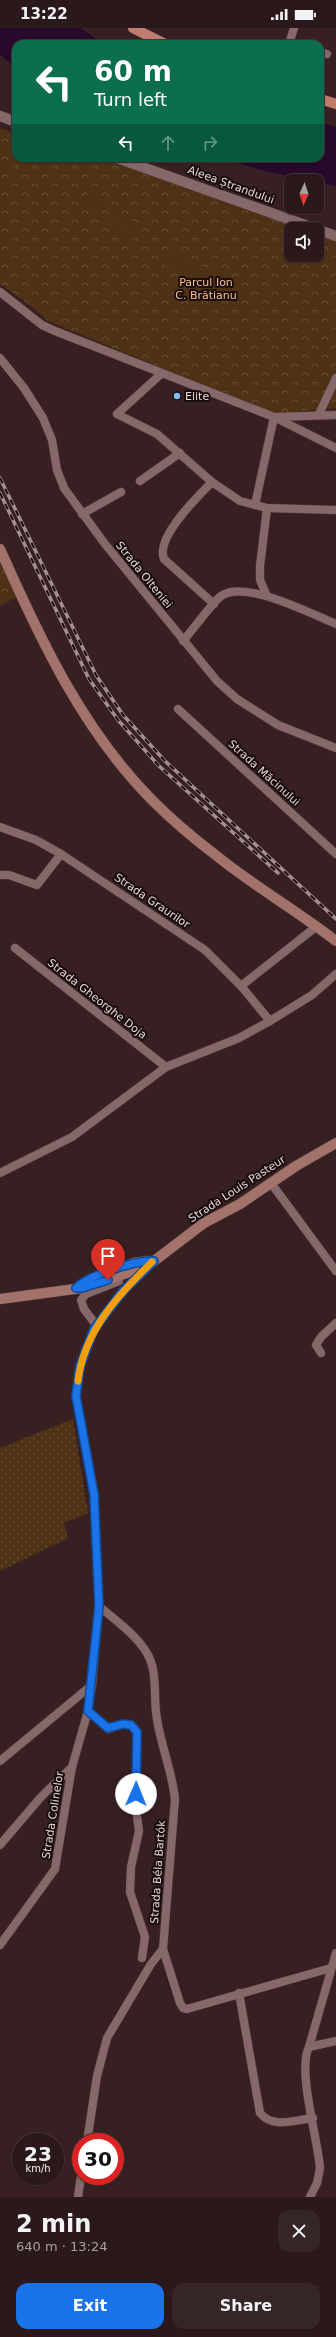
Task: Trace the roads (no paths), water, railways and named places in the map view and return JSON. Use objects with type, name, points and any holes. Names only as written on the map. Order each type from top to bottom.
[{"type":"main road","points":[[133,28],[157,40]]},
{"type":"main road","points":[[324,100],[336,104]]},
{"type":"main road","points":[[0,549],[35,626],[70,691],[109,749],[129,774],[153,801],[214,854],[336,941]]},
{"type":"main road","name":"Strada Louis Pasteur","points":[[0,1299],[82,1288],[118,1279],[154,1261],[204,1223],[240,1204],[270,1183],[336,1143]]},
{"type":"main road","name":"Strada Louis Pasteur","points":[[76,1288],[85,1281],[134,1263],[154,1261]]},
{"type":"street","points":[[290,40],[294,28]]},
{"type":"street","points":[[0,116],[12,120]]},
{"type":"street","name":"Aleea Ștrandului","points":[[128,162],[336,236]]},
{"type":"street","points":[[0,292],[42,325],[161,374],[274,417],[336,448]]},
{"type":"street","name":"Strada Olteniei","points":[[0,358],[24,388],[43,418],[52,440],[57,470],[64,488],[82,514],[183,641],[217,681],[237,700],[278,725],[336,748]]},
{"type":"street","points":[[161,374],[117,414],[157,434],[212,482],[240,500],[267,508],[336,510]]},
{"type":"street","points":[[319,414],[336,378]]},
{"type":"street","points":[[274,417],[336,414]]},
{"type":"street","points":[[255,505],[274,417]]},
{"type":"street","points":[[140,481],[180,453]]},
{"type":"street","points":[[212,482],[187,507],[163,546],[162,554],[164,559],[214,604]]},
{"type":"street","points":[[82,514],[121,492]]},
{"type":"street","points":[[267,508],[260,566],[260,580],[267,596]]},
{"type":"street","points":[[183,641],[221,596],[231,592],[244,592],[267,596],[336,624]]},
{"type":"street","name":"Strada Măcinului","points":[[178,709],[336,854]]},
{"type":"street","name":"Strada Graurilor","points":[[0,826],[36,840],[61,854],[205,950],[241,986],[270,1021]]},
{"type":"street","points":[[0,875],[9,875],[37,885],[61,854]]},
{"type":"street","points":[[241,986],[317,926]]},
{"type":"street","name":"Strada Gheorghe Doja","points":[[15,948],[166,1067]]},
{"type":"street","points":[[0,1173],[72,1137],[166,1067],[239,1038],[270,1021],[312,995],[336,974]]},
{"type":"street","points":[[270,1183],[336,1271]]},
{"type":"street","name":"Strada Colinelor","points":[[0,1945],[55,1869],[72,1767],[88,1711],[92,1684],[99,1606],[94,1494],[76,1396],[80,1366],[97,1326],[123,1291],[154,1261]]},
{"type":"street","points":[[97,1326],[84,1309],[81,1300],[86,1294],[118,1279],[123,1291]]},
{"type":"street","points":[[321,1353],[316,1345],[321,1337],[336,1323]]},
{"type":"street","name":"Strada Béla Bartók","points":[[99,1606],[141,1643],[149,1657],[154,1679],[156,1718],[173,1780],[175,1799],[163,1949],[177,1998],[183,2008],[331,1968]]},
{"type":"street","points":[[0,1761],[92,1684]]},
{"type":"street","points":[[88,1711],[108,1728],[123,1724],[131,1725],[137,1732],[136,1809],[139,1831],[131,1868],[130,1892],[145,1937],[142,1958]]},
{"type":"street","name":"Strada Colinelor","points":[[0,1845],[41,1797],[72,1767]]},
{"type":"street","points":[[88,2133],[97,2076],[107,2038],[151,1964],[163,1949]]},
{"type":"street","points":[[310,2197],[317,2183],[320,2168],[305,2073],[305,2054],[309,2047],[336,1953]]},
{"type":"street","points":[[239,1993],[260,2114],[269,2121],[277,2123],[312,2118]]},
{"type":"street","points":[[309,2047],[336,2042]]},
{"type":"street","points":[[78,2197],[80,2185]]},
{"type":"railway","points":[[0,478],[96,675],[123,715],[165,761],[336,919]]},
{"type":"railway","points":[[0,493],[89,679],[118,720],[159,766],[278,873]]},
{"type":"place","name":"Elite","points":[[177,396]]},
{"type":"park label","name":"Parcul Ion C. Brătianu","points":[[206,288]]}]
